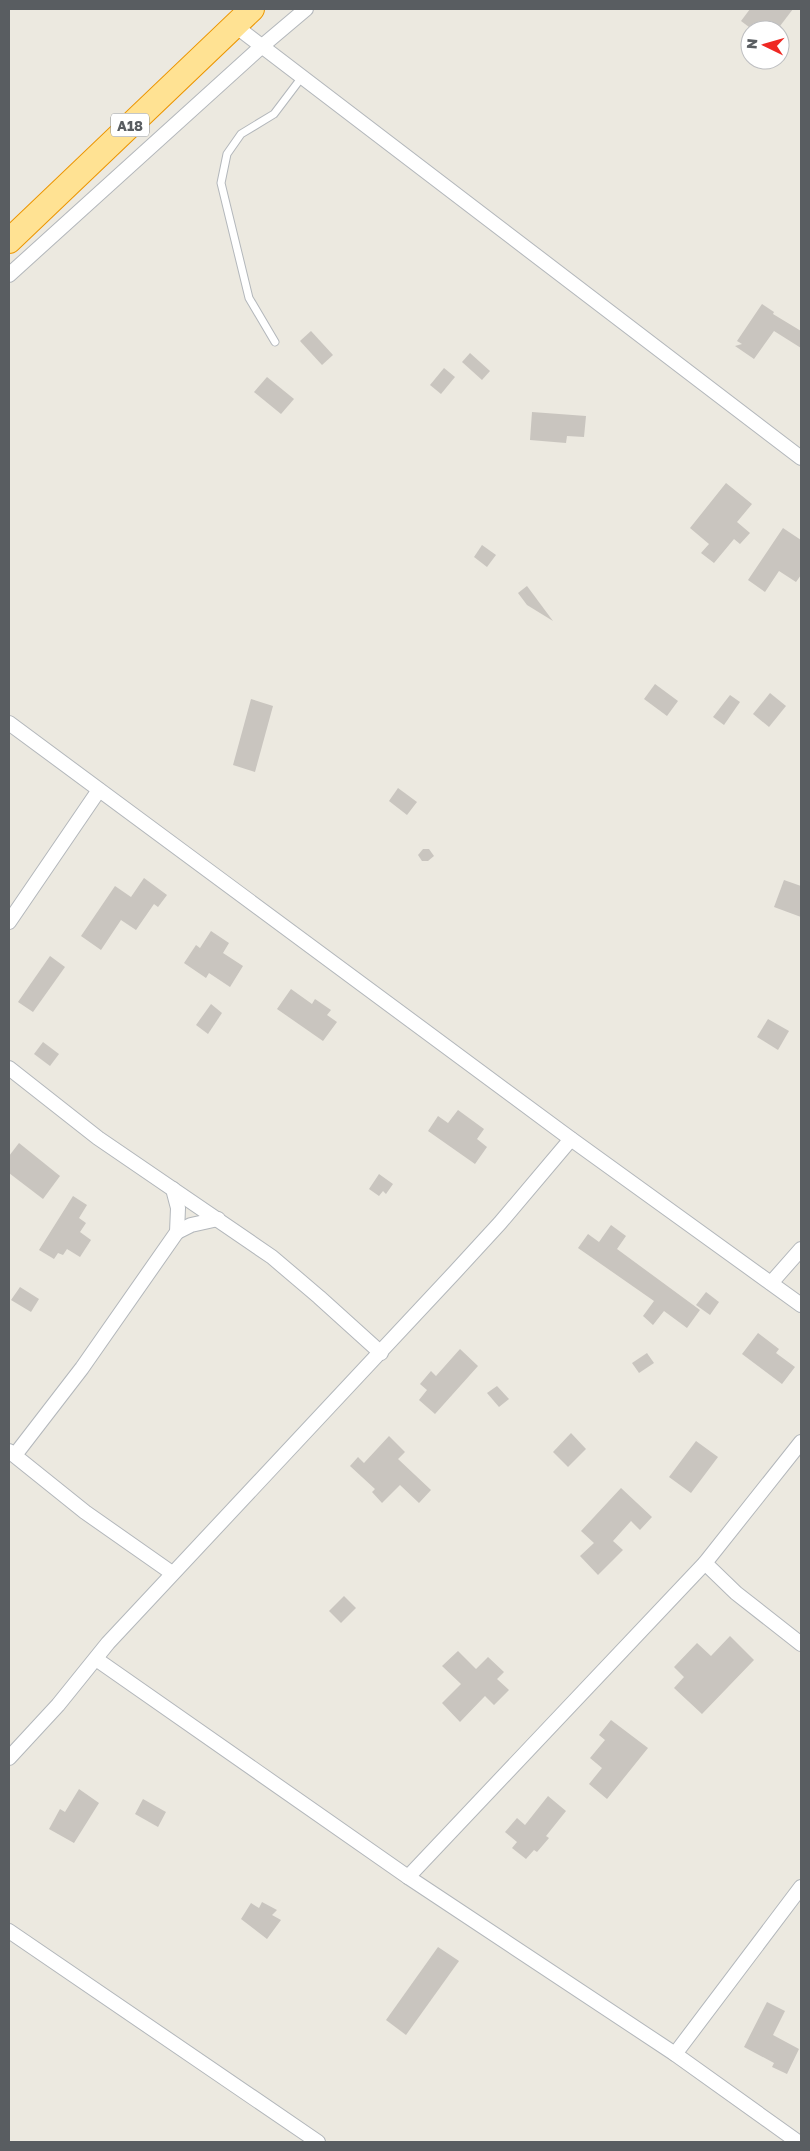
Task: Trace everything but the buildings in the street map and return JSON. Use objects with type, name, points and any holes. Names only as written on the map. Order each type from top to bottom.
[{"type":"highway","name":"A18","points":[[9,241],[252,9]]},
{"type":"street","points":[[9,275],[260,46],[306,9]]},
{"type":"street","points":[[234,25],[801,458]]},
{"type":"street","points":[[9,722],[571,1138],[801,1305]]},
{"type":"street","points":[[9,922],[99,790]]},
{"type":"street","points":[[9,1068],[98,1138],[272,1257],[320,1297],[381,1353]]},
{"type":"street","points":[[9,1758],[58,1705],[172,1573],[381,1353],[500,1224],[571,1138]]},
{"type":"street","points":[[173,1189],[178,1208],[177,1232]]},
{"type":"street","points":[[172,1573],[85,1512],[12,1453],[82,1368],[177,1232],[191,1225],[218,1219]]},
{"type":"street","points":[[771,1283],[801,1249]]},
{"type":"street","points":[[408,1877],[705,1563],[801,1442]]},
{"type":"street","points":[[705,1563],[736,1593],[801,1644]]},
{"type":"street","points":[[96,1659],[408,1877],[675,2054],[798,2142]]},
{"type":"street","points":[[675,2054],[801,1887]]},
{"type":"street","points":[[9,1931],[318,2142]]},
{"type":"lane","points":[[275,342],[249,298],[221,183],[227,154],[241,134],[274,114],[302,77]]}]
